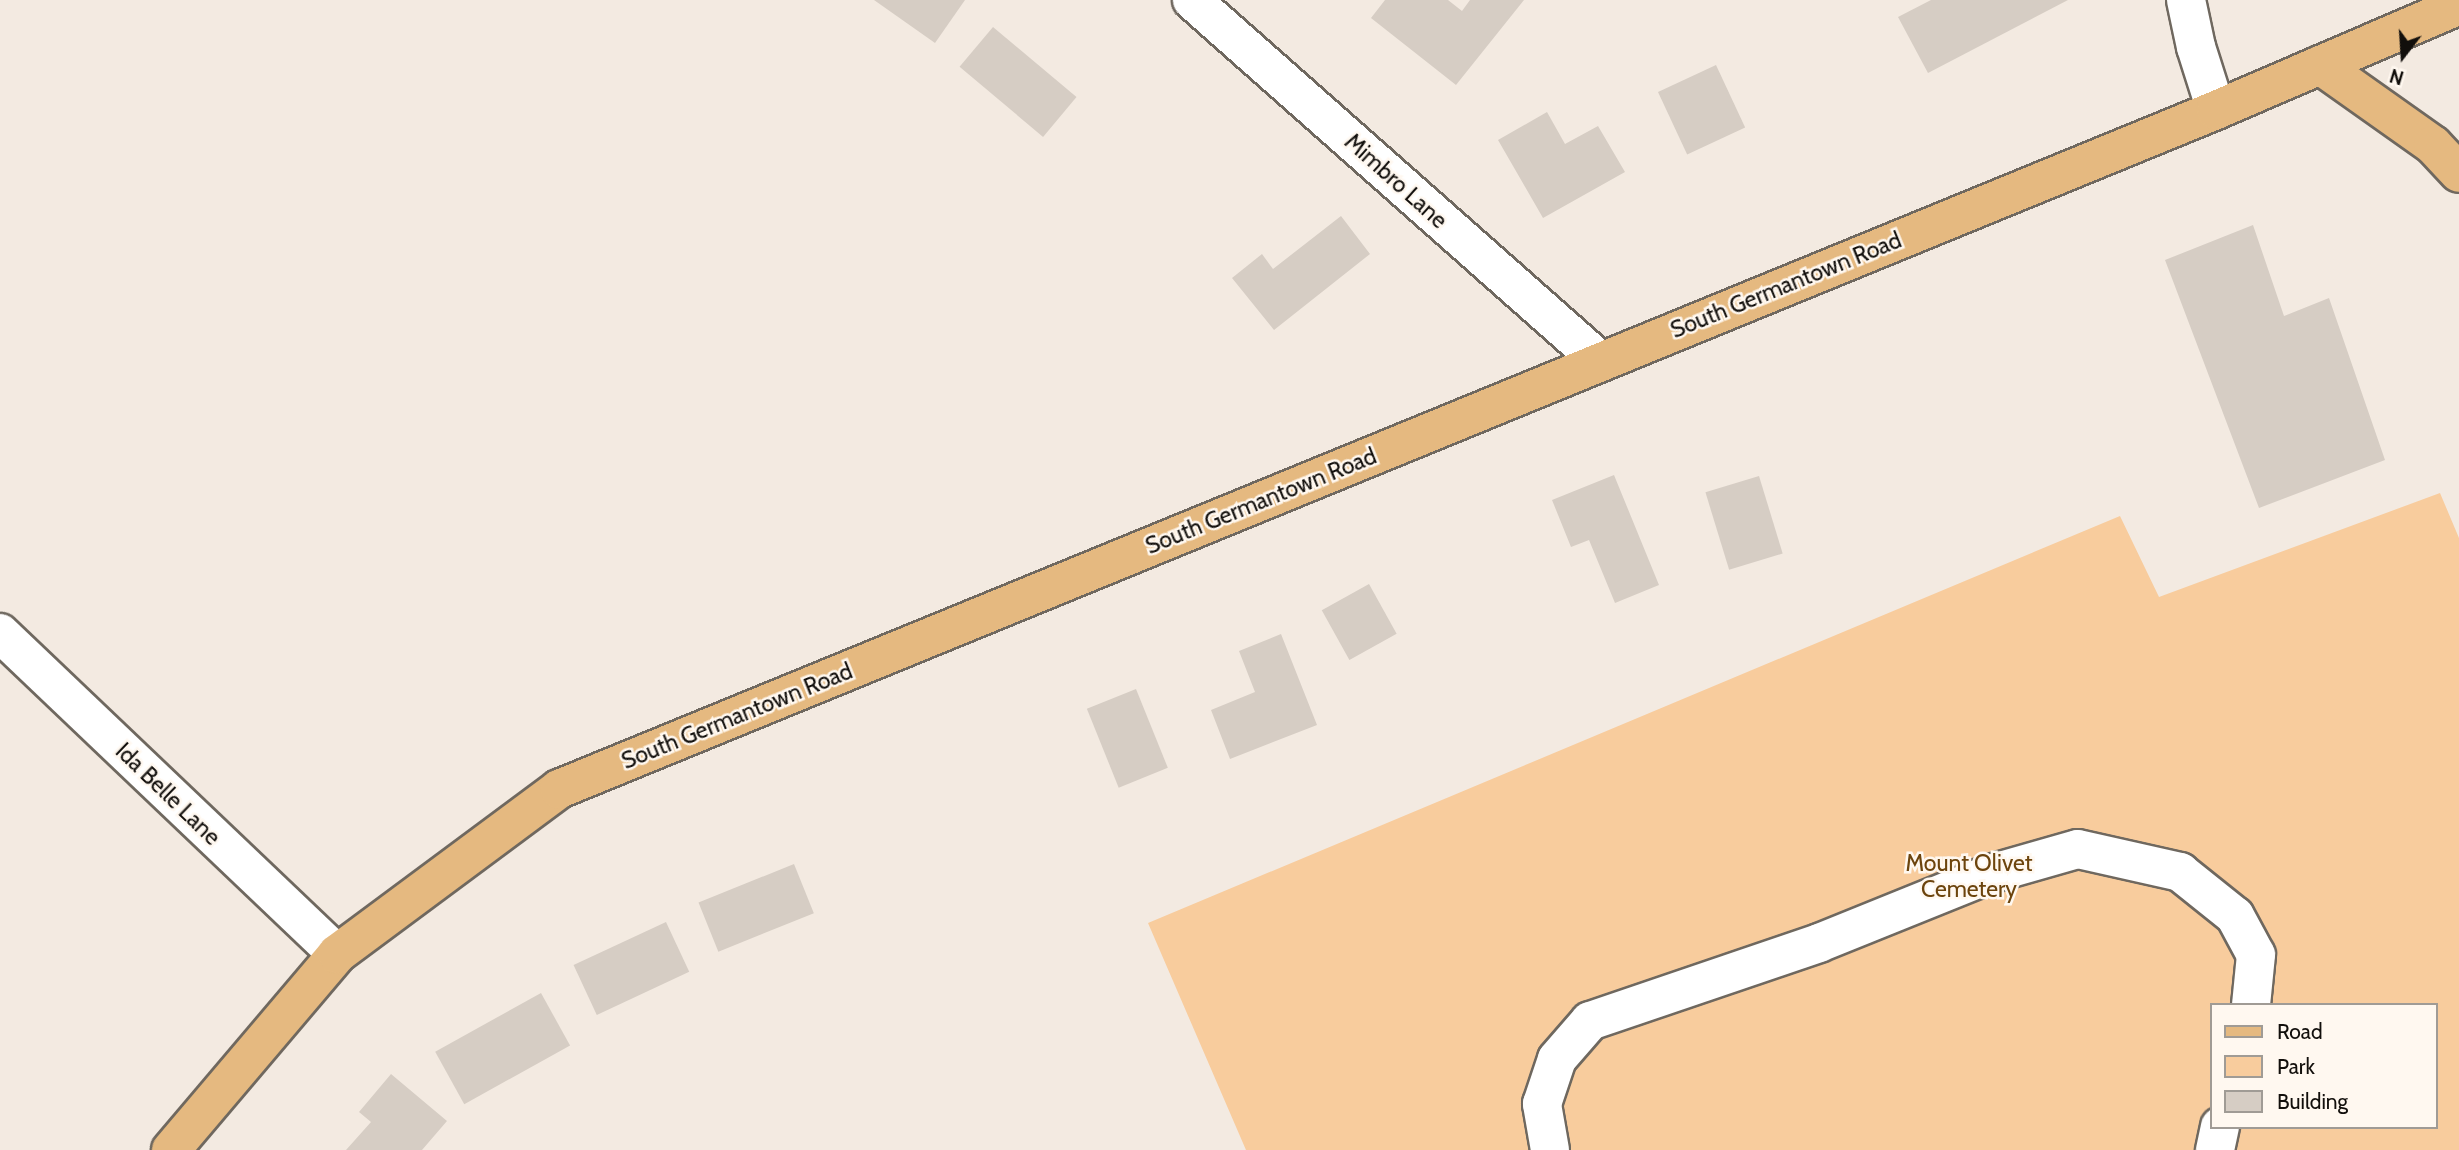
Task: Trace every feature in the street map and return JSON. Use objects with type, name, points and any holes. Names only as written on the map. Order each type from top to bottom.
[{"type":"main road","name":"South Germantown Road","points":[[171,1150],[337,954],[559,789],[2457,9]]},
{"type":"main road","points":[[2320,65],[2433,145],[2459,173]]},
{"type":"street","name":"Mimbro Lane","points":[[1192,0],[1600,361]]},
{"type":"street","points":[[2186,0],[2196,47],[2216,110]]},
{"type":"street","name":"Ida Belle Lane","points":[[0,633],[337,954]]},
{"type":"street","points":[[1550,1150],[1542,1104],[1557,1059],[1590,1021],[1819,943],[1990,874],[2078,849],[2180,872],[2235,916],[2256,955],[2251,1003]]},
{"type":"street","points":[[2214,1150],[2219,1129]]},
{"type":"green space","name":"Mount Olivet Cemetery","points":[[2440,493],[2459,538],[2459,1150],[1246,1150],[1148,923],[2120,516],[2159,597]]},
{"type":"building","points":[[874,0],[965,0],[935,43]]},
{"type":"building","points":[[1385,0],[1448,0],[1462,11],[1470,0],[1524,0],[1456,85],[1371,18]]},
{"type":"building","points":[[1931,0],[2068,0],[1928,73],[1898,17]]},
{"type":"building","points":[[993,27],[1076,97],[1043,137],[960,67]]},
{"type":"building","points":[[1716,65],[1745,128],[1687,155],[1658,92]]},
{"type":"building","points":[[1547,112],[1565,144],[1598,126],[1625,172],[1543,218],[1498,140]]},
{"type":"building","points":[[1341,216],[1370,254],[1274,330],[1232,278],[1262,254],[1273,269]]},
{"type":"building","points":[[2253,225],[2284,316],[2329,298],[2385,460],[2259,508],[2165,260]]},
{"type":"building","points":[[1614,475],[1659,585],[1615,603],[1589,540],[1571,547],[1552,500]]},
{"type":"building","points":[[1759,476],[1783,553],[1729,570],[1705,492]]},
{"type":"building","points":[[1369,584],[1397,634],[1349,660],[1322,610]]},
{"type":"building","points":[[1281,634],[1317,725],[1230,759],[1211,710],[1255,692],[1239,651]]},
{"type":"building","points":[[1136,689],[1168,768],[1119,788],[1087,709]]},
{"type":"building","points":[[794,864],[814,913],[718,952],[699,903]]},
{"type":"building","points":[[666,922],[689,972],[597,1015],[574,965]]},
{"type":"building","points":[[541,993],[570,1045],[464,1104],[435,1052]]},
{"type":"building","points":[[391,1074],[447,1121],[422,1150],[346,1150],[371,1122],[359,1112]]}]
